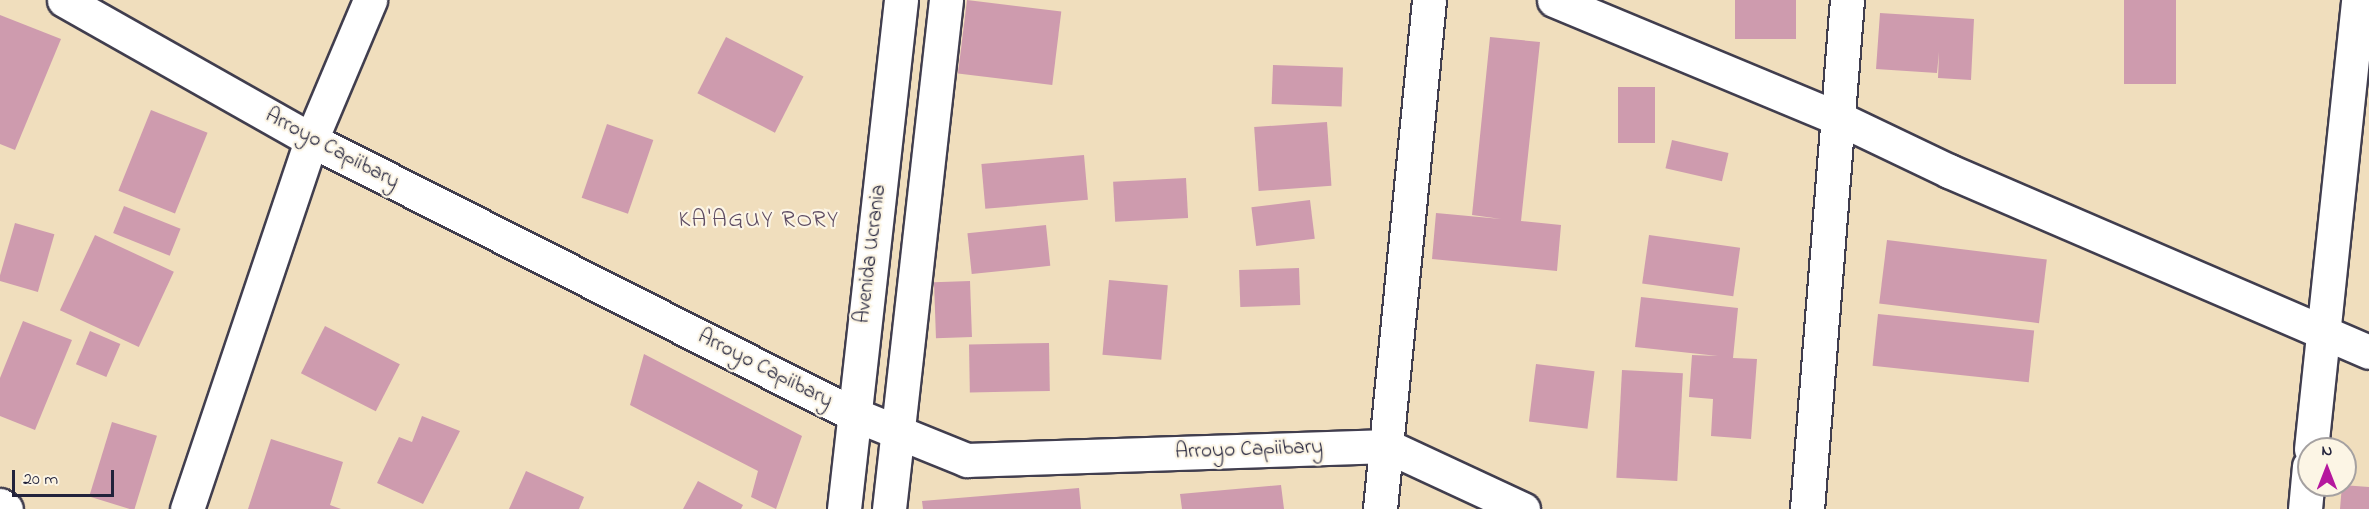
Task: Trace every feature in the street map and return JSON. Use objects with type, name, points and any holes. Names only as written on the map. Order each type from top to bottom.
[{"type":"street","name":"Arroyo Capiibary","points":[[64,0],[311,141],[853,414],[967,460],[1387,446],[1523,509]]},
{"type":"street","points":[[187,509],[311,141],[370,0]]},
{"type":"street","name":"Avenida Ucrania","points":[[843,509],[901,0]]},
{"type":"street","points":[[889,509],[946,0]]},
{"type":"street","points":[[1380,509],[1429,0]]},
{"type":"street","points":[[1554,0],[1838,118],[1949,171],[2369,352]]},
{"type":"street","points":[[1807,509],[1847,0]]},
{"type":"street","points":[[2312,437],[2358,0]]},
{"type":"street","points":[[0,505],[6,509]]},
{"type":"building","points":[[967,0],[1061,12],[1052,85],[958,73]]},
{"type":"building","points":[[1735,0],[1796,0],[1796,39],[1735,39]]},
{"type":"building","points":[[2124,0],[2176,0],[2176,84],[2124,84]]},
{"type":"building","points":[[1880,13],[1974,19],[1971,80],[1938,78],[1939,52],[1937,73],[1876,69]]},
{"type":"building","points":[[0,15],[61,39],[15,150],[0,144]]},
{"type":"building","points":[[726,37],[804,76],[775,133],[697,93]]},
{"type":"building","points":[[1490,37],[1540,42],[1521,221],[1561,225],[1557,271],[1432,259],[1436,213],[1501,219],[1472,215]]},
{"type":"building","points":[[1273,65],[1343,67],[1342,106],[1272,104]]},
{"type":"building","points":[[1618,87],[1655,87],[1655,143],[1618,143]]},
{"type":"building","points":[[151,110],[208,133],[175,214],[118,191]]},
{"type":"building","points":[[1327,122],[1331,186],[1259,191],[1254,127]]},
{"type":"building","points":[[607,124],[653,140],[628,214],[582,198]]},
{"type":"building","points":[[1672,140],[1729,153],[1722,181],[1665,168]]},
{"type":"building","points":[[1084,155],[1088,200],[985,209],[981,164]]},
{"type":"building","points":[[1186,178],[1188,218],[1115,222],[1113,182]]},
{"type":"building","points":[[1310,200],[1315,239],[1256,246],[1251,207]]},
{"type":"building","points":[[124,206],[181,229],[170,256],[113,233]]},
{"type":"building","points":[[15,223],[54,234],[38,292],[0,281]]},
{"type":"building","points":[[1046,225],[1050,266],[972,274],[967,233]]},
{"type":"building","points":[[95,235],[174,272],[139,347],[60,310]]},
{"type":"building","points":[[1649,235],[1740,248],[1733,296],[1642,284]]},
{"type":"building","points":[[1887,240],[2047,260],[2039,323],[1879,304]]},
{"type":"building","points":[[1299,268],[1300,305],[1240,307],[1239,270]]},
{"type":"building","points":[[1109,280],[1168,285],[1161,360],[1102,355]]},
{"type":"building","points":[[970,281],[972,337],[936,338],[934,282]]},
{"type":"building","points":[[1641,297],[1738,308],[1733,358],[1757,359],[1751,439],[1711,436],[1713,399],[1689,397],[1692,355],[1718,356],[1635,347]]},
{"type":"building","points":[[1878,314],[2034,330],[2029,382],[1873,366]]},
{"type":"building","points":[[23,321],[72,340],[35,430],[0,416],[0,378]]},
{"type":"building","points":[[325,326],[400,364],[376,411],[301,373]]},
{"type":"building","points":[[90,331],[120,344],[106,377],[76,364]]},
{"type":"building","points":[[1049,343],[1050,391],[970,392],[969,344]]},
{"type":"building","points":[[644,354],[802,436],[776,509],[751,497],[758,471],[630,405]]},
{"type":"building","points":[[1536,364],[1595,371],[1587,429],[1529,422]]},
{"type":"building","points":[[1622,370],[1683,373],[1677,481],[1616,478]]},
{"type":"building","points":[[422,416],[460,431],[423,504],[377,483],[399,437],[412,442]]},
{"type":"building","points":[[112,422],[157,436],[135,509],[89,497]]},
{"type":"building","points":[[271,439],[343,462],[330,505],[341,509],[248,509]]},
{"type":"building","points":[[526,471],[584,497],[579,509],[509,509]]},
{"type":"building","points":[[698,481],[743,505],[741,509],[683,509]]},
{"type":"building","points":[[1281,485],[1284,509],[1182,509],[1180,494]]},
{"type":"building","points":[[2357,486],[2369,487],[2369,509],[2340,509],[2341,497],[2357,497]]},
{"type":"building","points":[[1079,488],[1081,509],[923,509],[922,501]]},
{"type":"district","name":"KA'AGUY RORY","points":[[759,221]]}]
